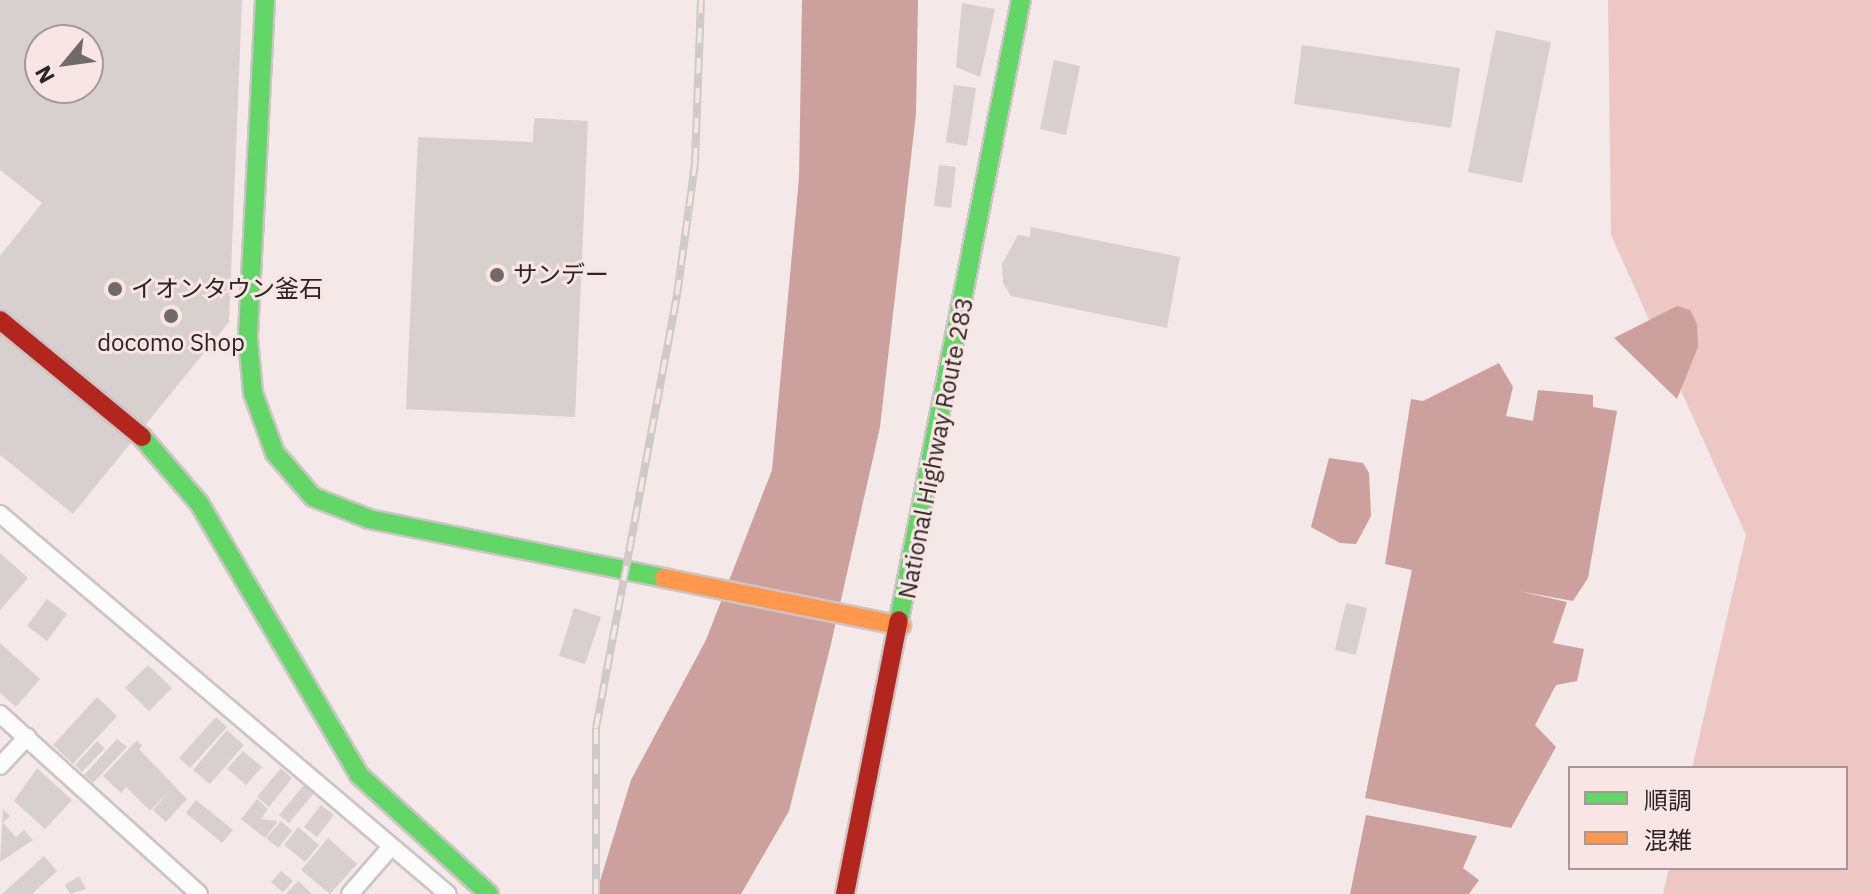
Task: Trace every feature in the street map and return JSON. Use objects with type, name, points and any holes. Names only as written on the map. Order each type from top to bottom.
[{"type":"main road","points":[[265,0],[248,339],[253,393],[275,453],[313,497],[369,519],[901,626]]},
{"type":"main road","name":"National Highway Route 283","points":[[845,894],[901,626],[1021,0]]},
{"type":"main road","points":[[0,320],[129,424],[199,503],[359,775],[489,894]]},
{"type":"street","points":[[0,514],[390,848],[448,894]]},
{"type":"street","points":[[0,714],[199,894]]},
{"type":"street","points":[[0,766],[27,737]]},
{"type":"street","points":[[350,894],[390,848]]},
{"type":"shaded area","points":[[802,0],[918,0],[916,114],[880,427],[831,644],[789,811],[741,894],[596,894],[631,780],[706,640],[772,470],[799,178]]},
{"type":"shaded area","points":[[1608,0],[1872,0],[1872,894],[1663,894],[1669,870],[1848,870],[1848,766],[1692,766],[1746,535],[1611,235]]},
{"type":"shaded area","points":[[1677,306],[1690,310],[1697,324],[1698,347],[1677,399],[1614,338]]},
{"type":"shaded area","points":[[1499,363],[1513,387],[1506,416],[1533,421],[1538,390],[1593,395],[1593,407],[1617,411],[1588,578],[1573,601],[1519,591],[1567,602],[1553,643],[1584,649],[1577,681],[1556,685],[1535,725],[1556,747],[1511,828],[1365,798],[1412,570],[1385,564],[1411,399],[1423,401]]},
{"type":"shaded area","points":[[1329,458],[1363,463],[1369,473],[1371,516],[1356,544],[1340,543],[1311,527]]},
{"type":"shaded area","points":[[1366,815],[1477,836],[1463,868],[1479,880],[1469,894],[1350,894]]},
{"type":"building","name":"イオンタウン釜石","points":[[0,0],[242,0],[229,322],[73,514],[0,455],[0,256],[42,203],[0,170]]},
{"type":"building","points":[[962,3],[995,9],[980,77],[956,67]]},
{"type":"building","points":[[1496,30],[1551,42],[1522,183],[1468,172]]},
{"type":"building","points":[[1302,45],[1460,68],[1451,128],[1294,104]]},
{"type":"building","points":[[1054,60],[1080,66],[1066,135],[1040,129]]},
{"type":"building","points":[[954,85],[976,88],[967,146],[946,142]]},
{"type":"building","name":"サンデー","points":[[534,118],[588,121],[575,417],[406,409],[418,137],[533,142]]},
{"type":"building","points":[[939,165],[956,167],[951,208],[934,206]]},
{"type":"building","points":[[1031,227],[1180,257],[1167,328],[1011,296],[1003,283],[1002,264],[1018,235],[1030,237]]},
{"type":"building","points":[[0,553],[28,578],[0,610]]},
{"type":"building","points":[[47,599],[67,614],[47,641],[27,626]]},
{"type":"building","points":[[1346,603],[1367,608],[1356,655],[1335,650]]},
{"type":"building","points":[[574,608],[601,617],[585,664],[559,656]]},
{"type":"building","points":[[0,643],[40,679],[16,707],[0,693]]},
{"type":"building","points":[[148,665],[172,688],[149,711],[125,688]]},
{"type":"building","points":[[97,697],[117,716],[73,764],[53,745]]},
{"type":"building","points":[[216,717],[227,727],[190,768],[179,758]]},
{"type":"building","points":[[227,730],[244,745],[210,784],[193,770]]},
{"type":"building","points":[[117,739],[127,747],[93,783],[84,775]]},
{"type":"building","points":[[137,740],[142,746],[139,749],[187,799],[166,822],[153,810],[169,791],[150,811],[126,787],[121,793],[103,776]]},
{"type":"building","points":[[97,741],[105,748],[82,772],[75,765]]},
{"type":"building","points":[[243,751],[262,767],[246,785],[227,769]]},
{"type":"building","points":[[37,768],[72,800],[45,829],[14,801]]},
{"type":"building","points":[[281,768],[292,778],[269,807],[257,797]]},
{"type":"building","points":[[304,785],[314,793],[289,823],[279,815]]},
{"type":"building","points":[[257,799],[268,809],[261,819],[278,821],[265,838],[241,819]]},
{"type":"building","points":[[196,800],[233,830],[222,843],[186,813]]},
{"type":"building","points":[[321,805],[334,815],[317,837],[304,827]]},
{"type":"building","points":[[3,809],[10,816],[3,823],[16,837],[24,830],[33,840],[0,862]]},
{"type":"building","points":[[281,821],[292,831],[278,848],[266,838]]},
{"type":"building","points":[[298,827],[319,845],[305,862],[284,845]]},
{"type":"building","points":[[328,838],[357,864],[330,894],[301,870]]},
{"type":"building","points":[[44,856],[57,871],[32,894],[2,894]]},
{"type":"building","points":[[281,871],[293,881],[283,892],[271,882]]},
{"type":"building","points":[[79,876],[86,889],[70,894],[65,885]]},
{"type":"building","points":[[298,881],[312,894],[286,894]]},
{"type":"railway","points":[[596,894],[596,728],[677,295],[695,163],[701,0]]},
{"type":"traffic: fast","points":[[265,0],[248,339],[253,393],[275,453],[313,497],[369,519],[664,578]]},
{"type":"traffic: fast","points":[[899,620],[1021,0]]},
{"type":"traffic: fast","points":[[142,437],[199,503],[359,775],[489,894]]},
{"type":"traffic: slow","points":[[664,578],[901,626]]},
{"type":"traffic: jam","points":[[0,320],[142,437]]},
{"type":"traffic: jam","points":[[845,894],[899,620]]},
{"type":"place","name":"サンデー","points":[[497,275]]},
{"type":"place","name":"イオンタウン釜石","points":[[115,289]]},
{"type":"place","name":"docomo Shop","points":[[171,316]]}]
